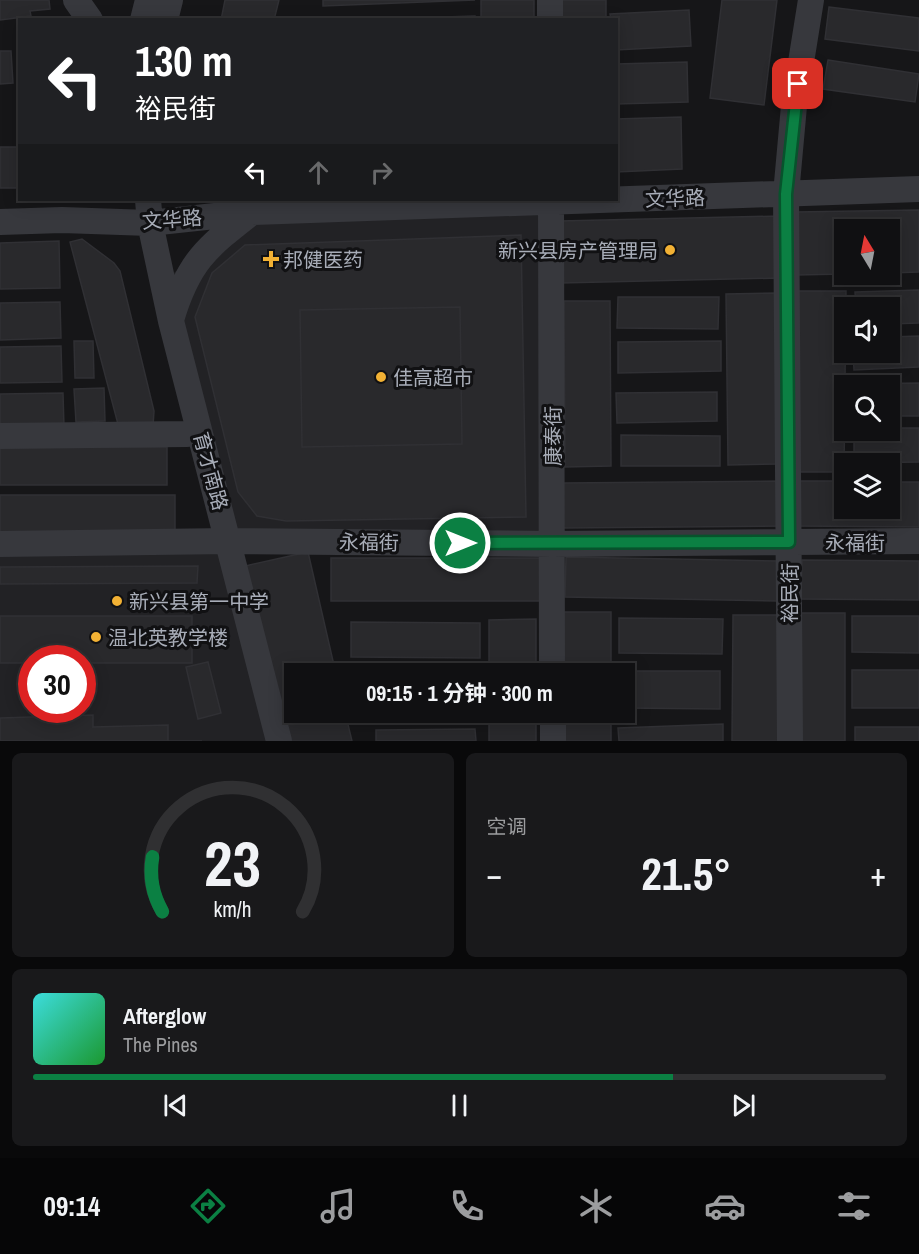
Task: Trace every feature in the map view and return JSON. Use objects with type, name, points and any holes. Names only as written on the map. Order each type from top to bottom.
[{"type":"street","points":[[76,0],[89,18]]},
{"type":"street","points":[[144,18],[148,0]]},
{"type":"street","points":[[166,18],[170,0]]},
{"type":"street","points":[[550,0],[550,18]]},
{"type":"street","name":"裕民街","points":[[790,741],[786,194],[794,106],[811,0]]},
{"type":"street","name":"文华路","points":[[618,199],[919,189]]},
{"type":"street","name":"文华路","points":[[0,222],[62,220],[141,211],[252,212],[551,201]]},
{"type":"street","name":"康泰街","points":[[551,201],[552,663]]},
{"type":"street","name":"育才南路","points":[[141,211],[171,321],[263,741]]},
{"type":"street","name":"育才南路","points":[[141,211],[187,434],[221,541],[279,741]]},
{"type":"street","points":[[171,321],[179,293],[190,271],[206,251],[252,212]]},
{"type":"street","points":[[0,436],[187,434]]},
{"type":"street","name":"永福街","points":[[0,544],[221,541],[552,544],[919,541]]},
{"type":"street","points":[[553,723],[553,741]]},
{"type":"shaded area","points":[[551,202],[552,544],[219,541],[269,741],[0,741],[0,544],[219,540],[156,289],[241,213]]},
{"type":"building","points":[[0,0],[49,0],[50,9],[30,11],[31,16],[0,20]]},
{"type":"building","points":[[225,0],[279,0],[274,18],[221,18]]},
{"type":"building","points":[[323,0],[475,0],[323,6]]},
{"type":"building","points":[[481,0],[534,0],[534,18],[481,18]]},
{"type":"building","points":[[557,0],[606,0],[606,18],[557,18]]},
{"type":"building","points":[[722,0],[777,0],[764,105],[710,98]]},
{"type":"building","points":[[829,7],[919,18],[919,51],[825,39]]},
{"type":"building","points":[[689,10],[691,46],[618,50],[618,18],[611,18],[610,14]]},
{"type":"building","points":[[475,16],[475,18],[410,18]]},
{"type":"building","points":[[0,51],[11,51],[13,83],[0,84]]},
{"type":"building","points":[[828,60],[919,74],[915,102],[823,89]]},
{"type":"building","points":[[687,62],[688,102],[618,104],[618,64]]},
{"type":"building","points":[[681,117],[682,169],[618,172],[618,119]]},
{"type":"building","points":[[0,147],[18,147],[18,188],[0,188]]},
{"type":"building","points":[[919,210],[919,272],[900,273],[900,219],[834,219],[834,274],[796,275],[795,212]]},
{"type":"building","name":"新兴县房产管理局","points":[[779,216],[780,278],[561,283],[560,221]]},
{"type":"building","points":[[521,235],[526,517],[286,521],[257,516],[238,492],[195,317],[212,273],[245,245]]},
{"type":"building","points":[[82,239],[114,263],[120,271],[154,411],[153,426],[119,428],[70,242]]},
{"type":"building","points":[[59,241],[60,288],[0,289],[0,243]]},
{"type":"building","points":[[919,290],[919,323],[900,324],[900,297],[855,297],[855,292]]},
{"type":"building","points":[[790,291],[846,291],[846,297],[834,297],[834,363],[845,363],[845,375],[834,375],[834,441],[844,441],[844,453],[834,453],[834,472],[791,472]]},
{"type":"building","points":[[776,293],[778,464],[728,465],[726,294]]},
{"type":"building","points":[[618,297],[719,297],[718,329],[617,328]]},
{"type":"building","points":[[564,301],[610,301],[611,466],[565,467]]},
{"type":"building","points":[[60,302],[61,338],[0,340],[0,303]]},
{"type":"building","name":"佳高超市","points":[[460,307],[462,444],[302,447],[300,310]]},
{"type":"building","points":[[919,336],[919,367],[854,370],[854,363],[900,363],[900,337]]},
{"type":"building","points":[[74,341],[93,341],[94,378],[75,378]]},
{"type":"building","points":[[721,341],[721,371],[618,373],[618,342]]},
{"type":"building","points":[[61,346],[62,382],[0,383],[0,347]]},
{"type":"building","points":[[900,383],[919,383],[919,416],[900,416]]},
{"type":"building","points":[[104,388],[105,421],[76,422],[74,389]]},
{"type":"building","points":[[717,392],[717,421],[617,423],[616,393]]},
{"type":"building","points":[[63,393],[64,427],[0,428],[0,394]]},
{"type":"building","points":[[900,428],[919,428],[919,462],[900,462],[900,453],[854,453],[854,441],[900,441]]},
{"type":"building","points":[[621,435],[720,436],[720,466],[621,466]]},
{"type":"building","points":[[0,447],[167,447],[167,485],[0,485]]},
{"type":"building","points":[[783,481],[784,526],[563,528],[563,483]]},
{"type":"building","points":[[798,481],[834,481],[834,519],[900,519],[900,482],[919,482],[919,527],[797,526]]},
{"type":"building","points":[[0,495],[175,495],[175,533],[0,533]]},
{"type":"building","points":[[308,552],[333,663],[284,663],[284,723],[348,723],[352,741],[285,741],[245,566]]},
{"type":"building","points":[[566,557],[778,561],[777,601],[565,597]]},
{"type":"building","points":[[331,558],[543,558],[543,601],[331,601]]},
{"type":"building","points":[[802,560],[919,561],[919,600],[801,599]]},
{"type":"building","points":[[198,566],[197,583],[0,584],[0,567]]},
{"type":"building","points":[[563,612],[611,612],[611,663],[563,663]]},
{"type":"building","points":[[796,613],[845,613],[845,741],[796,741]]},
{"type":"building","points":[[733,615],[781,615],[780,741],[732,741]]},
{"type":"building","name":"温北英教学楼","points":[[0,616],[192,616],[192,663],[96,663],[96,645],[18,645],[18,663],[0,663]]},
{"type":"building","points":[[852,616],[919,616],[919,653],[852,652]]},
{"type":"building","points":[[619,618],[723,619],[722,654],[619,653]]},
{"type":"building","points":[[536,619],[536,663],[489,663],[489,620]]},
{"type":"building","points":[[351,622],[480,623],[480,658],[351,657]]},
{"type":"building","points":[[208,662],[221,713],[198,719],[186,667]]},
{"type":"building","points":[[852,670],[919,670],[919,708],[852,708]]},
{"type":"building","points":[[635,671],[720,671],[720,709],[635,708]]},
{"type":"building","points":[[18,717],[18,723],[93,723],[93,727],[168,725],[168,741],[0,741],[0,718]]},
{"type":"building","points":[[489,723],[536,723],[536,741],[489,741]]},
{"type":"building","points":[[563,723],[611,723],[611,741],[563,741]]},
{"type":"building","points":[[723,724],[723,741],[619,741],[618,728]]},
{"type":"building","points":[[855,727],[919,727],[919,741],[855,741]]},
{"type":"building","points":[[475,729],[476,741],[376,741],[376,730]]},
{"type":"place","name":"新兴县房产管理局","points":[[670,250]]},
{"type":"place","name":"邦健医药","points":[[271,259]]},
{"type":"place","name":"佳高超市","points":[[381,377]]},
{"type":"place","name":"新兴县第一中学","points":[[117,601]]},
{"type":"place","name":"温北英教学楼","points":[[96,637]]},
{"type":"route","points":[[460,543],[789,542],[786,194],[798,84]]}]
